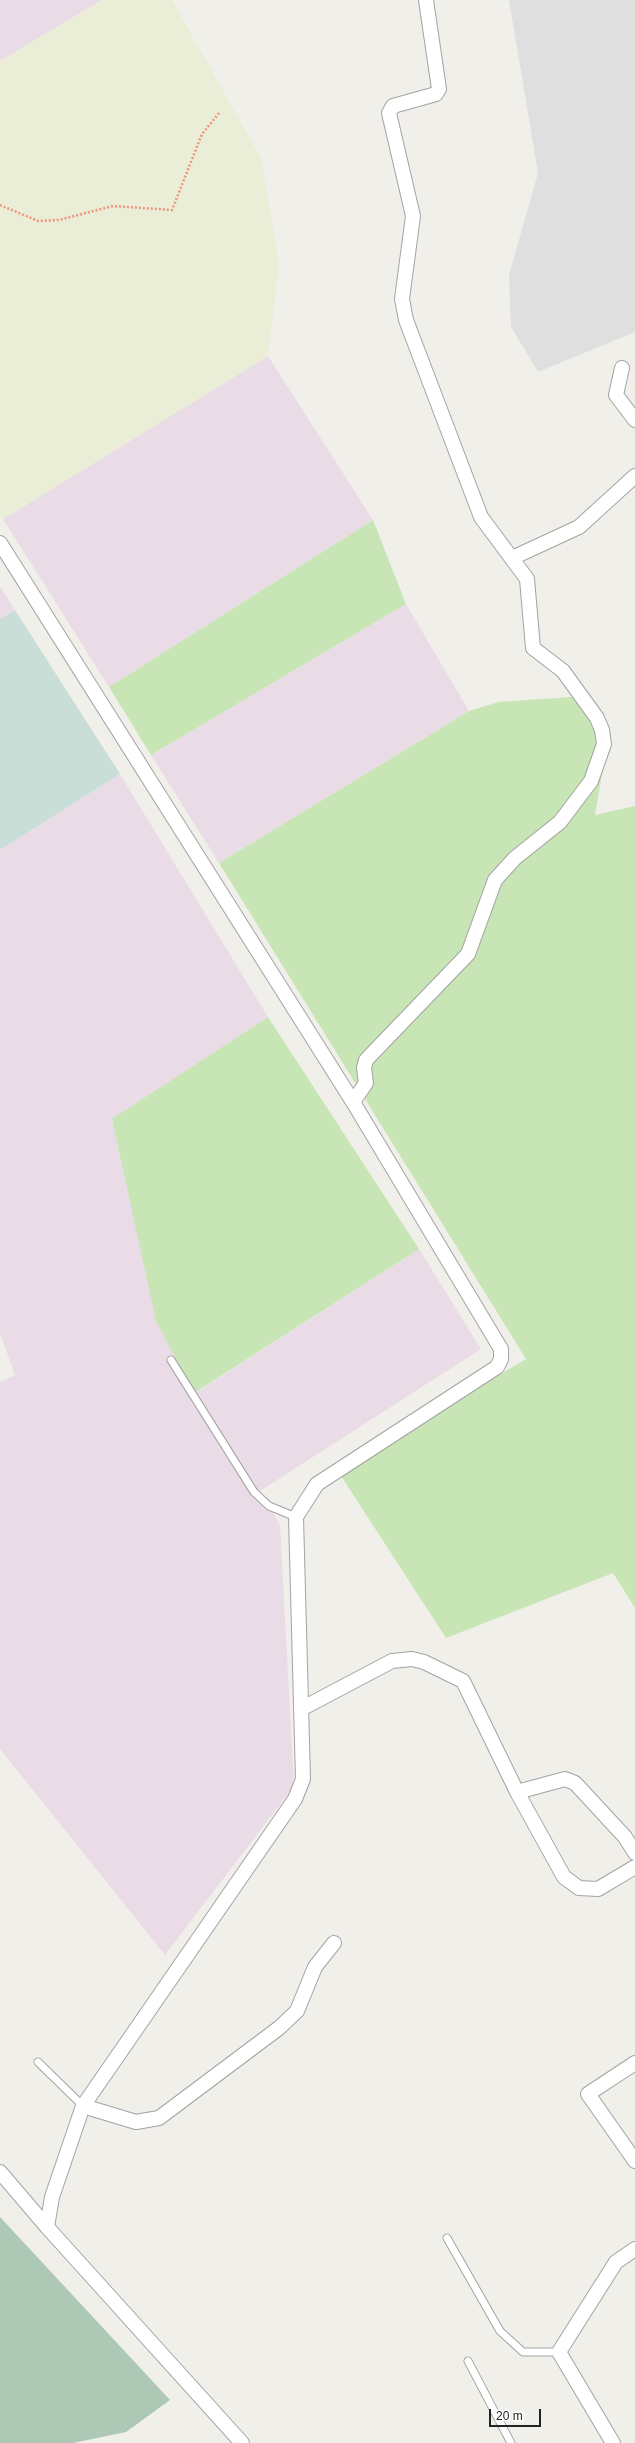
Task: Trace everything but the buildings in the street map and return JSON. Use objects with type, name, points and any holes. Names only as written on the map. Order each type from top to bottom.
[{"type":"street","points":[[353,1102],[366,1083],[364,1068],[366,1060],[468,954],[496,880],[515,858],[560,822],[591,781],[604,744],[602,730],[597,718],[563,671],[533,648],[527,579],[481,517],[406,320],[402,299],[413,216],[389,113],[393,106],[436,94],[439,89],[426,0]]},
{"type":"street","points":[[622,368],[616,395],[635,420]]},
{"type":"street","points":[[512,558],[579,527],[635,476]]},
{"type":"street","points":[[0,543],[353,1102],[501,1349],[501,1359],[497,1367],[317,1484],[296,1517],[303,1779],[295,1799],[83,2106],[52,2197],[47,2228]]},
{"type":"street","points":[[300,1708],[392,1661],[412,1659],[424,1662],[463,1681],[517,1792],[564,1878],[578,1888],[598,1889],[635,1867]]},
{"type":"street","points":[[517,1792],[565,1779],[575,1783],[624,1837],[635,1853]]},
{"type":"street","points":[[83,2106],[136,2122],[159,2118],[279,2028],[297,2011],[315,1967],[334,1943]]},
{"type":"street","points":[[635,2063],[588,2094],[635,2161]]},
{"type":"street","points":[[0,2172],[47,2228],[242,2443]]},
{"type":"street","points":[[613,2443],[559,2352],[616,2262],[635,2249]]},
{"type":"lane","points":[[171,1360],[254,1492],[269,1506],[296,1517]]},
{"type":"lane","points":[[38,2062],[83,2106]]},
{"type":"lane","points":[[447,2238],[500,2331],[523,2352],[559,2352]]},
{"type":"lane","points":[[468,2361],[511,2443]]},
{"type":"path","points":[[0,205],[38,221],[59,220],[113,206],[172,210],[202,134],[220,112]]},
{"type":"shaded area","points":[[0,0],[102,0],[0,61]]},
{"type":"shaded area","points":[[509,0],[635,0],[635,332],[538,372],[511,327],[509,275],[538,173]]},
{"type":"shaded area","points":[[268,356],[373,520],[109,687],[3,519]]},
{"type":"shaded area","points":[[0,586],[15,610],[0,619]]},
{"type":"shaded area","points":[[406,604],[469,711],[219,863],[151,755]]},
{"type":"shaded area","points":[[15,610],[120,774],[0,850],[0,619]]},
{"type":"shaded area","points":[[120,774],[268,1017],[112,1120],[195,1393],[419,1249],[481,1349],[260,1491],[280,1525],[294,1786],[165,1955],[0,1749],[0,1382],[15,1375],[0,1333],[0,850]]},
{"type":"green space","points":[[102,0],[172,0],[261,158],[279,264],[268,356],[3,519],[0,514],[0,61]]},
{"type":"green space","points":[[373,520],[406,604],[151,755],[109,687]]},
{"type":"green space","points":[[585,696],[600,725],[604,763],[595,815],[635,806],[635,1608],[613,1573],[446,1638],[341,1476],[526,1359],[219,863],[469,711],[498,702]]},
{"type":"green space","points":[[268,1017],[419,1249],[194,1393],[156,1321],[112,1119]]},
{"type":"green space","points":[[0,2217],[170,2400],[126,2432],[73,2443],[0,2443]]}]
